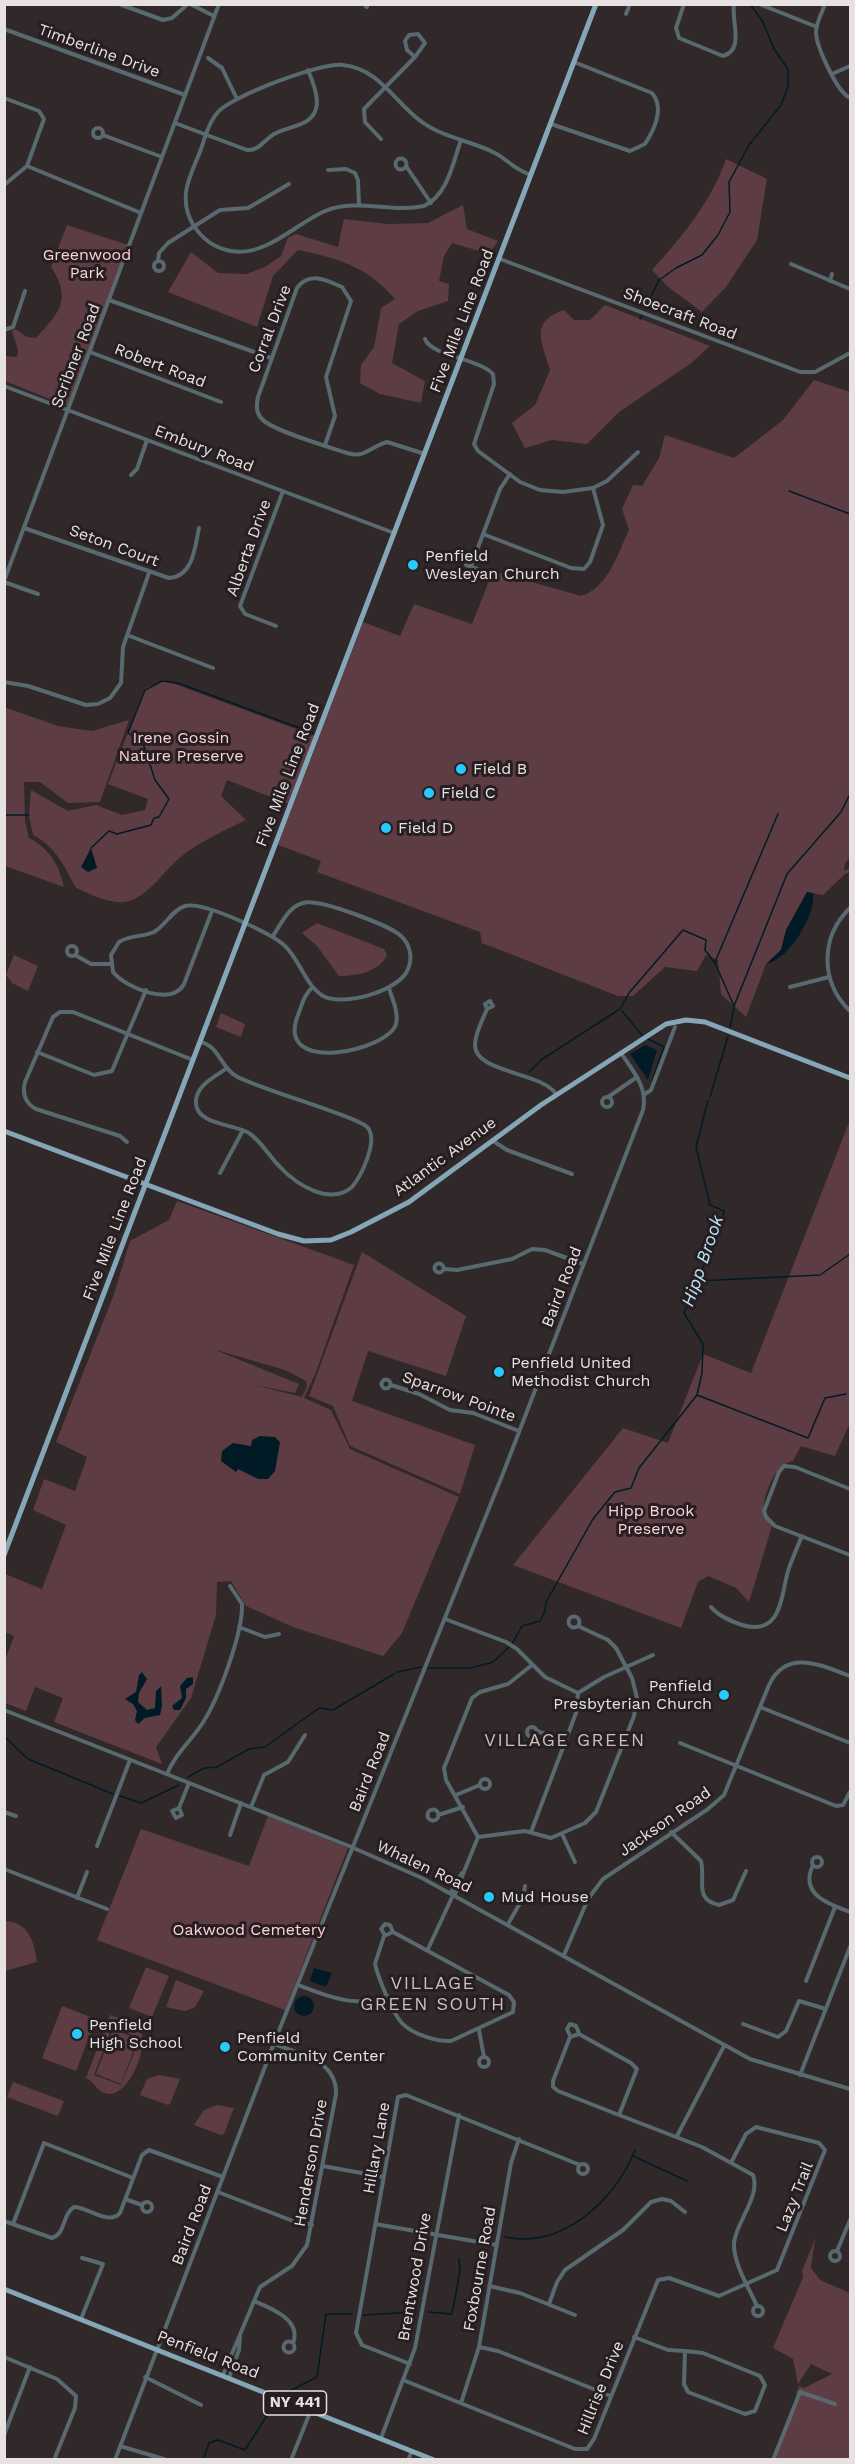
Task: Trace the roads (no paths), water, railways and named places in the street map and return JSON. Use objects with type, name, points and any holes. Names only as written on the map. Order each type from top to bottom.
[{"type":"main road","name":"Five Mile Line Road","points":[[4,1555],[596,4]]},
{"type":"main road","name":"Atlantic Avenue","points":[[4,1131],[289,1238],[309,1242],[325,1241],[351,1232],[416,1199],[556,1094],[666,1024],[692,1020],[718,1026],[850,1078]]},
{"type":"main road","name":"Penfield Road","points":[[4,2289],[311,2409],[434,2460]]},
{"type":"street","points":[[119,4],[163,20],[172,18],[189,4],[214,16]]},
{"type":"street","name":"Scribner Road","points":[[4,582],[219,4]]},
{"type":"street","points":[[626,14],[630,4]]},
{"type":"street","points":[[684,4],[676,28],[679,38],[723,56],[730,52],[736,42],[734,4]]},
{"type":"street","points":[[759,4],[817,27]]},
{"type":"street","points":[[825,4],[817,27],[817,40],[839,90],[850,98]]},
{"type":"street","name":"Timberline Drive","points":[[4,29],[185,95]]},
{"type":"street","points":[[381,139],[365,122],[363,114],[366,106],[415,57],[425,44],[420,35],[412,34],[404,44],[415,57]]},
{"type":"street","points":[[208,58],[222,68],[237,99]]},
{"type":"street","points":[[551,123],[630,152],[645,144],[657,116],[658,103],[652,93],[574,62]]},
{"type":"street","points":[[461,140],[442,190],[431,203],[415,208],[359,205],[325,211],[269,243],[248,251],[219,248],[203,238],[194,227],[188,211],[186,192],[206,135],[218,112],[237,99],[308,70],[327,65],[349,65],[367,72],[423,123],[492,151],[516,170],[532,176]]},
{"type":"street","points":[[832,74],[850,66]]},
{"type":"street","points":[[174,123],[253,150],[274,134],[307,121],[314,113],[318,102],[308,70]]},
{"type":"street","points":[[4,98],[39,111],[44,117],[27,166],[4,184]]},
{"type":"street","points":[[103,135],[162,157]]},
{"type":"street","points":[[27,166],[141,213]]},
{"type":"street","points":[[406,166],[431,203]]},
{"type":"street","points":[[328,170],[346,169],[355,173],[359,205]]},
{"type":"street","points":[[158,261],[159,253],[166,246],[222,209],[248,208],[289,184]]},
{"type":"street","name":"Shoecraft Road","points":[[500,259],[800,372],[818,371],[850,353]]},
{"type":"street","points":[[791,264],[850,289]]},
{"type":"street","points":[[830,281],[832,274]]},
{"type":"street","name":"Corral Drive","points":[[324,445],[335,416],[326,377],[350,310],[350,298],[345,290],[318,278],[303,281],[297,288],[256,403],[259,415],[270,425],[324,445],[359,455],[382,443],[393,442],[425,454]]},
{"type":"street","points":[[4,330],[13,327],[25,291]]},
{"type":"street","points":[[109,300],[271,358]]},
{"type":"street","points":[[425,339],[432,347],[489,370],[494,377],[474,444],[478,451],[530,486],[551,492],[593,488],[614,477],[638,452]]},
{"type":"street","name":"Robert Road","points":[[90,352],[221,402]]},
{"type":"street","name":"Embury Road","points":[[4,386],[395,533]]},
{"type":"street","points":[[131,475],[137,469],[147,440]]},
{"type":"street","points":[[477,569],[468,565],[500,489],[510,474]]},
{"type":"street","points":[[483,534],[571,568],[584,569],[592,559],[603,525],[593,488]]},
{"type":"street","name":"Alberta Drive","points":[[276,626],[245,614],[240,606],[283,491]]},
{"type":"street","name":"Seton Court","points":[[24,528],[149,573],[172,578],[184,572],[192,555],[199,528]]},
{"type":"street","points":[[4,682],[30,687],[84,705],[101,703],[114,694],[121,683],[122,651],[149,573]]},
{"type":"street","points":[[4,582],[38,594]]},
{"type":"street","points":[[127,635],[213,668]]},
{"type":"street","points":[[212,911],[181,990],[166,996],[119,979],[110,964],[112,951],[119,942],[160,928],[181,908],[194,905],[212,911],[273,936],[294,956],[313,987],[324,996],[340,1000],[389,988],[405,975],[411,957],[403,938],[393,930],[310,901],[290,911],[273,936]]},
{"type":"street","points":[[850,908],[839,921],[831,936],[827,957],[829,977],[840,1000],[850,1011]]},
{"type":"street","points":[[75,955],[91,964],[110,964]]},
{"type":"street","points":[[790,987],[829,977]]},
{"type":"street","points":[[313,987],[307,993],[295,1034],[302,1045],[327,1054],[382,1039],[390,1034],[397,1019],[389,988]]},
{"type":"street","points":[[38,1052],[94,1075],[103,1075],[114,1069],[146,990]]},
{"type":"street","points":[[487,1009],[475,1042],[479,1056],[488,1063],[547,1085],[556,1094]]},
{"type":"street","points":[[127,1142],[120,1136],[74,1123],[28,1104],[24,1086],[51,1020],[64,1011],[129,1033],[194,1060]]},
{"type":"street","name":"Baird Road","points":[[115,2460],[274,2044],[445,1619],[644,1110],[645,1094],[651,1090],[675,1027]]},
{"type":"street","points":[[201,1042],[214,1048],[235,1076],[268,1090],[360,1121],[369,1130],[372,1139],[355,1184],[346,1191],[333,1195],[312,1189],[292,1178],[278,1166],[254,1137],[243,1130],[206,1119],[196,1107],[199,1090],[227,1068]]},
{"type":"street","points":[[620,1052],[637,1077],[645,1094]]},
{"type":"street","points":[[608,1097],[637,1077]]},
{"type":"street","points":[[220,1173],[243,1130]]},
{"type":"street","points":[[493,1141],[507,1150],[572,1174]]},
{"type":"street","points":[[444,1269],[457,1270],[512,1259],[526,1251],[539,1248],[583,1264]]},
{"type":"street","name":"Sparrow Pointe","points":[[391,1385],[419,1394],[447,1408],[473,1413],[519,1431]]},
{"type":"street","points":[[850,1489],[795,1467],[784,1466],[764,1506],[766,1517],[771,1523],[850,1555]]},
{"type":"street","points":[[711,1607],[720,1615],[744,1625],[759,1626],[771,1621],[782,1604],[788,1571],[802,1536]]},
{"type":"street","points":[[167,1774],[179,1751],[204,1720],[223,1678],[239,1627],[241,1602],[230,1586]]},
{"type":"street","points":[[445,1619],[506,1642],[551,1680],[578,1693]]},
{"type":"street","points":[[478,1837],[531,1832],[547,1838],[562,1834],[594,1815],[634,1716],[637,1698],[627,1666],[608,1640],[578,1626]]},
{"type":"street","points":[[239,1627],[265,1637],[279,1634]]},
{"type":"street","points":[[578,1693],[652,1655]]},
{"type":"street","name":"Jackson Road","points":[[564,1955],[588,1899],[599,1883],[724,1795],[775,1674],[793,1663],[809,1661],[850,1676]]},
{"type":"street","points":[[428,1949],[478,1837],[443,1771],[472,1698],[480,1692],[508,1684],[532,1665]]},
{"type":"street","points":[[531,1832],[576,1713],[578,1693]]},
{"type":"street","points":[[760,1707],[850,1743]]},
{"type":"street","name":"Whalen Road","points":[[4,1710],[352,1847],[453,1893],[724,2046],[763,2065],[850,2089]]},
{"type":"street","points":[[537,1731],[565,1741]]},
{"type":"street","points":[[251,1807],[264,1775],[288,1762],[305,1735]]},
{"type":"street","points":[[680,1743],[836,1806],[843,1805],[850,1792]]},
{"type":"street","points":[[97,1846],[130,1760]]},
{"type":"street","points":[[179,1808],[189,1782]]},
{"type":"street","points":[[456,1795],[480,1785]]},
{"type":"street","points":[[230,1835],[242,1803]]},
{"type":"street","points":[[438,1815],[463,1807]]},
{"type":"street","points":[[4,1812],[16,1816]]},
{"type":"street","points":[[671,1832],[701,1861],[701,1891],[709,1902],[718,1905],[733,1900],[746,1872]]},
{"type":"street","points":[[562,1834],[575,1862]]},
{"type":"street","points":[[813,1865],[809,1878],[813,1892],[824,1902],[850,1912]]},
{"type":"street","points":[[4,1869],[107,1909]]},
{"type":"street","points":[[77,1898],[87,1872]]},
{"type":"street","points":[[508,1924],[523,1898],[525,1886]]},
{"type":"street","points":[[806,1981],[836,1907]]},
{"type":"street","points":[[385,1924],[391,1926],[393,1932],[428,1949],[512,1998],[514,2008],[511,2014],[456,2040],[441,2041],[403,2025],[375,1964],[385,1935],[381,1929],[385,1924]]},
{"type":"street","points":[[385,1935],[393,1932]]},
{"type":"street","points":[[800,2075],[849,1955],[850,1947]]},
{"type":"street","points":[[298,1985],[345,2002],[375,2001],[388,1996]]},
{"type":"street","points":[[743,2024],[778,2037],[786,2031],[800,2001],[826,2009]]},
{"type":"street","points":[[619,2115],[637,2069],[631,2063],[579,2034],[576,2026],[570,2024],[567,2029],[570,2036],[552,2082],[553,2087],[558,2091],[619,2115],[677,2136],[732,2161],[750,2172],[754,2178],[754,2188],[734,2246],[757,2306]]},
{"type":"street","points":[[479,2030],[484,2057]]},
{"type":"street","points":[[570,2036],[579,2034]]},
{"type":"street","name":"Henderson Drive","points":[[226,2376],[240,2334],[264,2283],[287,2270],[300,2258],[312,2225],[336,2094],[334,2079],[322,2063],[274,2044]]},
{"type":"street","points":[[677,2136],[724,2046]]},
{"type":"street","name":"Hillary Lane","points":[[410,2364],[362,2345],[356,2337],[383,2177],[400,2095],[406,2095],[459,2115],[580,2165]]},
{"type":"street","name":"Brentwood Drive","points":[[381,2438],[410,2364],[416,2342],[459,2115]]},
{"type":"street","name":"Lazy Trail","points":[[687,2285],[719,2296],[778,2269],[825,2150],[819,2143],[753,2128],[746,2134],[732,2161]]},
{"type":"street","name":"Foxbourne Road","points":[[461,2403],[479,2347],[511,2163],[519,2139]]},
{"type":"street","points":[[13,2224],[44,2143],[133,2178]]},
{"type":"street","points":[[4,2221],[53,2238],[59,2233],[72,2207],[113,2218],[119,2215],[142,2155],[149,2150],[223,2177]]},
{"type":"street","points":[[323,2166],[383,2177]]},
{"type":"street","points":[[218,2192],[312,2225]]},
{"type":"street","points":[[125,2199],[142,2205]]},
{"type":"street","points":[[549,2304],[557,2282],[565,2270],[623,2230],[651,2202],[662,2199],[671,2201],[686,2212]]},
{"type":"street","points":[[837,2251],[850,2220]]},
{"type":"street","points":[[375,2224],[496,2245]]},
{"type":"street","points":[[81,2319],[103,2264],[82,2258]]},
{"type":"street","name":"Hillrise Drive","points":[[403,2380],[582,2450],[593,2442],[658,2280],[665,2277],[687,2285]]},
{"type":"street","points":[[489,2286],[509,2289],[575,2315]]},
{"type":"street","points":[[254,2301],[288,2320],[294,2330],[292,2343]]},
{"type":"street","points":[[634,2337],[668,2350],[685,2351],[703,2353],[760,2376],[765,2385],[755,2411],[742,2413],[688,2392],[684,2384],[685,2351]]},
{"type":"street","points":[[479,2347],[498,2351],[611,2396]]},
{"type":"street","points":[[4,2357],[57,2379],[76,2398],[54,2460]]},
{"type":"street","points":[[4,2435],[30,2367]]},
{"type":"street","points":[[145,2377],[201,2405]]},
{"type":"street","points":[[773,2460],[800,2392],[835,2404]]},
{"type":"street","points":[[291,2460],[311,2409]]},
{"type":"street","points":[[120,2446],[167,2460]]},
{"type":"street","points":[[408,2460],[412,2451]]},
{"type":"water","points":[[91,848],[97,868],[88,872],[81,867]]},
{"type":"water","points":[[807,892],[813,893],[813,902],[806,924],[792,946],[775,961],[766,964],[781,950],[786,930]]},
{"type":"water","points":[[645,1045],[657,1050],[648,1080],[630,1054]]},
{"type":"water","points":[[260,1436],[275,1437],[280,1442],[275,1471],[268,1479],[258,1479],[238,1469],[236,1472],[221,1461],[222,1451],[233,1443],[251,1446],[252,1440]]},
{"type":"water","points":[[142,1672],[147,1679],[139,1693],[138,1702],[147,1710],[155,1708],[156,1691],[161,1686],[162,1706],[160,1715],[145,1718],[138,1724],[135,1720],[137,1711],[133,1704],[125,1699],[136,1692],[139,1675]]},
{"type":"water","points":[[193,1677],[193,1684],[186,1689],[186,1698],[180,1710],[174,1710],[172,1706],[182,1698],[180,1686],[187,1678]]},
{"type":"water","points":[[314,1968],[332,1973],[326,1987],[310,1981]]},
{"type":"water","points":[[304,1996],[311,1999],[314,2006],[311,2013],[304,2016],[297,2013],[294,2006],[297,1999]]},
{"type":"waterway","points":[[645,309],[659,280],[676,268],[702,255],[718,235],[730,212],[729,182],[749,145],[781,105],[788,86],[788,69],[774,49],[763,22],[750,4]]},
{"type":"waterway","points":[[789,491],[850,514]]},
{"type":"waterway","points":[[91,848],[109,831],[117,834],[151,825],[154,818],[159,817],[169,799],[155,780],[143,743],[128,733],[145,690],[162,681],[178,683],[313,733]]},
{"type":"waterway","name":"Hipp Brook","points":[[730,1028],[734,1006],[787,874],[841,812],[850,794]]},
{"type":"waterway","points":[[715,962],[778,814]]},
{"type":"waterway","points":[[4,815],[29,815]]},
{"type":"waterway","points":[[529,1072],[541,1060],[620,1009],[629,993],[683,930],[706,940],[705,950],[715,963],[734,1006]]},
{"type":"waterway","points":[[622,1011],[642,1035]]},
{"type":"waterway","name":"Hipp Brook","points":[[710,1097],[728,1036]]},
{"type":"waterway","points":[[648,1039],[664,1047],[652,1081]]},
{"type":"waterway","name":"Hipp Brook","points":[[512,1644],[522,1626],[540,1621],[546,1602],[593,1519],[615,1492],[631,1488],[639,1468],[697,1395],[702,1373],[703,1344],[684,1313],[722,1223],[724,1211],[710,1205],[696,1147],[708,1100]]},
{"type":"waterway","points":[[699,1281],[820,1275],[850,1254]]},
{"type":"waterway","points":[[697,1395],[808,1438],[825,1398],[846,1394]]},
{"type":"waterway","name":"Hipp Brook","points":[[428,1668],[471,1668],[493,1662],[509,1647]]},
{"type":"waterway","name":"Hipp Brook","points":[[397,1672],[421,1667]]},
{"type":"waterway","name":"Hipp Brook","points":[[188,1777],[204,1768],[217,1767],[249,1749],[265,1747],[319,1708],[333,1710],[394,1674]]},
{"type":"waterway","name":"Hipp Brook","points":[[4,1736],[28,1759],[113,1794]]},
{"type":"waterway","name":"Hipp Brook","points":[[120,1796],[141,1803],[179,1785]]},
{"type":"waterway","points":[[505,2237],[526,2239],[547,2236],[584,2217],[614,2187],[635,2150]]},
{"type":"waterway","points":[[633,2156],[687,2181]]},
{"type":"waterway","points":[[428,2312],[451,2314],[460,2271],[459,2259]]},
{"type":"waterway","points":[[363,2315],[416,2312]]},
{"type":"waterway","points":[[286,2393],[317,2377],[326,2314],[352,2314]]},
{"type":"waterway","points":[[203,2460],[209,2443],[218,2440],[245,2450],[275,2403]]},
{"type":"place","name":"Penfield Wesleyan Church","points":[[413,565]]},
{"type":"place","name":"Field B","points":[[461,769]]},
{"type":"place","name":"Field C","points":[[429,793]]},
{"type":"place","name":"Field D","points":[[386,828]]},
{"type":"place","name":"Penfield United Methodist Church","points":[[499,1372]]},
{"type":"place","name":"Penfield Presbyterian Church","points":[[724,1695]]},
{"type":"place","name":"Mud House","points":[[489,1897]]},
{"type":"place","name":"Penfield High School","points":[[77,2034]]},
{"type":"place","name":"Penfield Community Center","points":[[225,2047]]},
{"type":"district","name":"VILLAGE GREEN","points":[[565,1741]]},
{"type":"district","name":"VILLAGE GREEN SOUTH","points":[[433,1994]]},
{"type":"park label","name":"Greenwood Park","points":[[87,264]]},
{"type":"park label","name":"Irene Gossin Nature Preserve","points":[[181,747]]},
{"type":"park label","name":"Hipp Brook Preserve","points":[[651,1520]]},
{"type":"park label","name":"Oakwood Cemetery","points":[[249,1930]]}]
